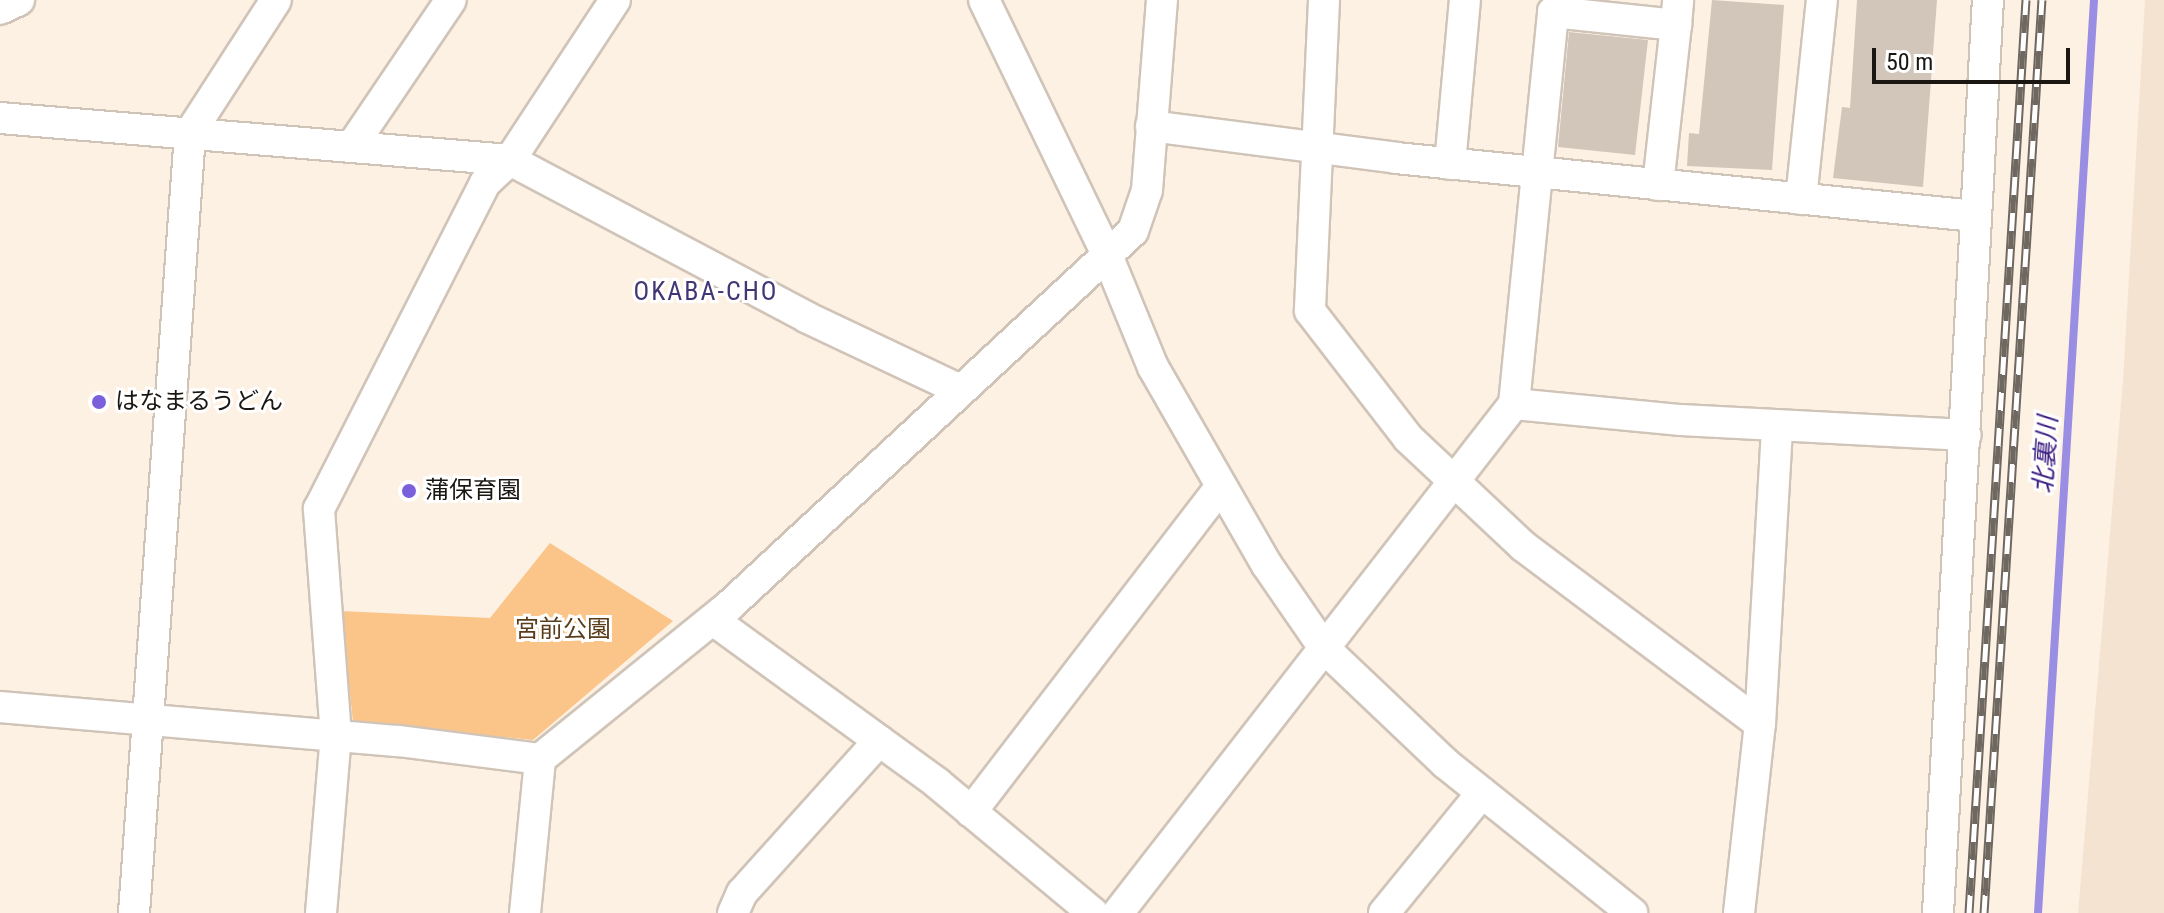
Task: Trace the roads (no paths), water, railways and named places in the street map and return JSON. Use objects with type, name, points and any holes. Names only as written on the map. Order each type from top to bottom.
[{"type":"street","points":[[0,9],[19,0]]},
{"type":"street","points":[[134,913],[152,722],[190,133],[276,0]]},
{"type":"street","points":[[352,146],[451,0]]},
{"type":"street","points":[[321,913],[336,736],[319,509],[485,183],[510,160],[615,0]]},
{"type":"street","points":[[984,0],[1107,255],[1153,367],[1220,487],[1324,648],[1482,793],[1632,913]]},
{"type":"street","points":[[0,707],[336,736],[540,759],[713,620],[958,389],[1133,231],[1147,190],[1162,0]]},
{"type":"street","points":[[1324,0],[1314,149],[1310,311],[1408,438],[1523,546],[1760,724]]},
{"type":"street","points":[[1450,164],[1465,0]]},
{"type":"street","points":[[1801,199],[1822,0]]},
{"type":"street","points":[[1938,913],[1988,0]]},
{"type":"street","points":[[1118,913],[1514,404],[1534,172],[1553,12],[1677,12],[1658,185]]},
{"type":"street","points":[[0,118],[510,160],[806,317],[958,389]]},
{"type":"street","points":[[1151,126],[1450,164],[1975,216]]},
{"type":"street","points":[[1514,404],[1777,425],[1966,435]]},
{"type":"street","points":[[1739,913],[1760,724],[1777,425]]},
{"type":"street","points":[[971,812],[1220,487]]},
{"type":"street","points":[[713,620],[879,741],[1093,913]]},
{"type":"street","points":[[733,913],[742,893],[879,741]]},
{"type":"street","points":[[525,913],[540,759]]},
{"type":"street","points":[[1384,913],[1482,793]]},
{"type":"waterway","name":"北裏川","points":[[2038,913],[2094,0]]},
{"type":"railway","points":[[1969,913],[2026,0]]},
{"type":"railway","points":[[1984,913],[2042,0]]},
{"type":"place","name":"はなまるうどん","points":[[99,402]]},
{"type":"place","name":"蒲保育園","points":[[409,491]]},
{"type":"district","name":"OKABA-CHO","points":[[706,292]]},
{"type":"park label","name":"宮前公園","points":[[563,630]]}]
